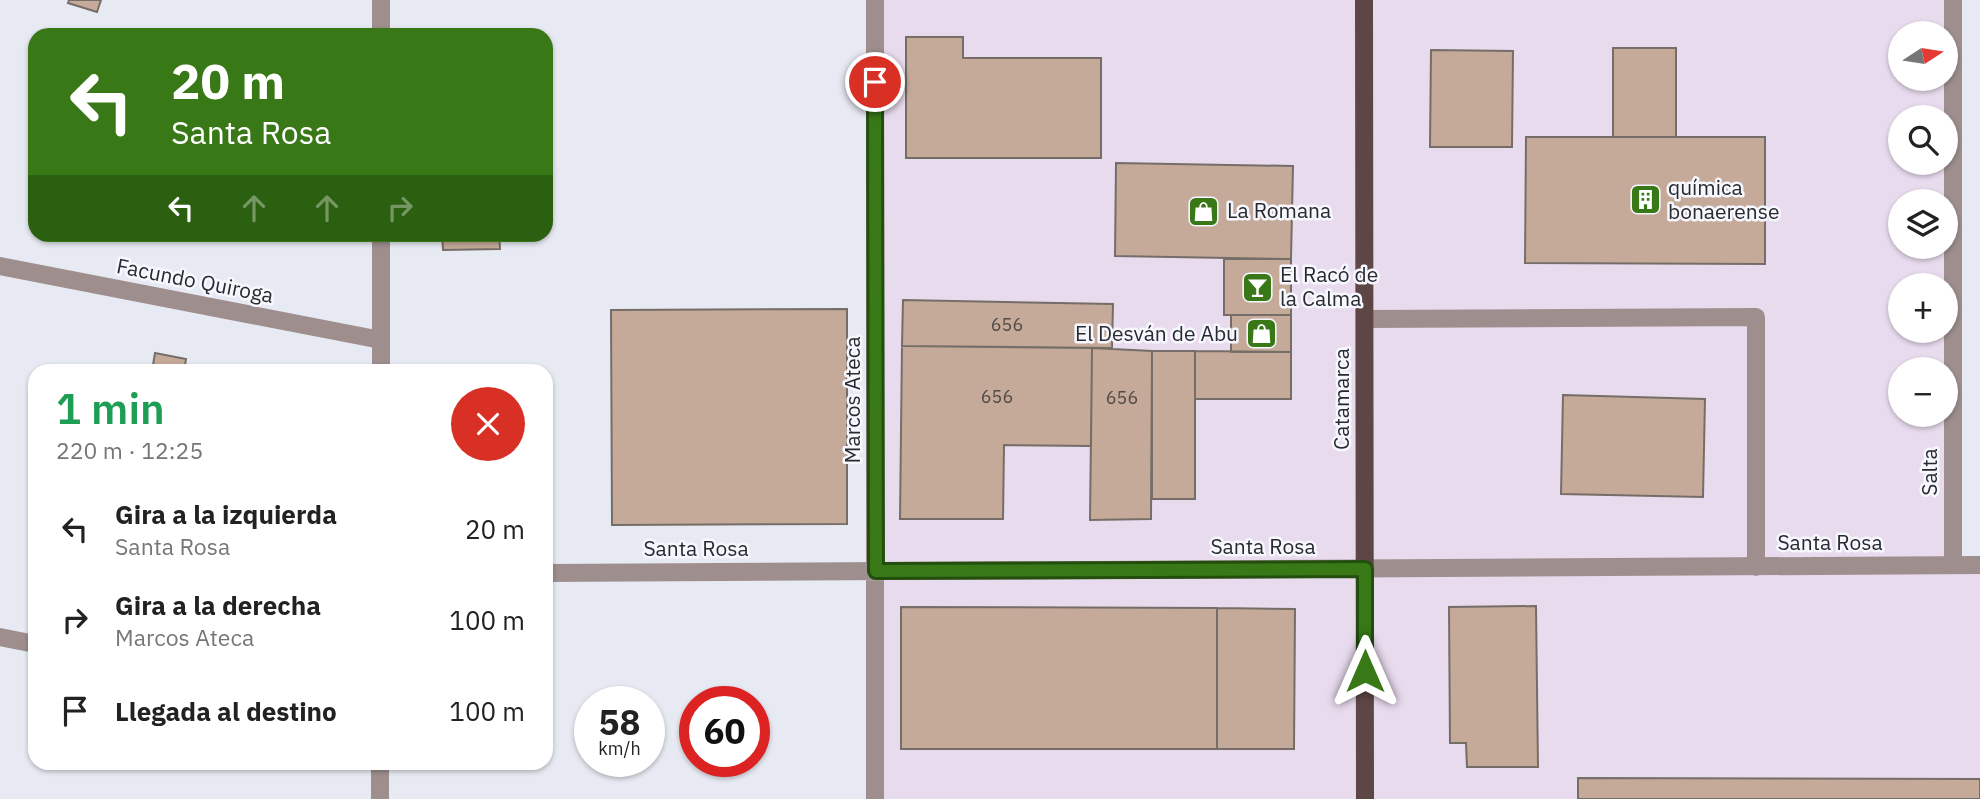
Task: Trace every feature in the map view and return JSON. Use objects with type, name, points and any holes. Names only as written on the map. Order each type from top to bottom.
[{"type":"main road","name":"Catamarca","points":[[1364,0],[1365,799]]},
{"type":"street","points":[[381,0],[381,28]]},
{"type":"street","name":"Marcos Ateca","points":[[875,0],[876,799]]},
{"type":"street","name":"Salta","points":[[1953,0],[1953,565]]},
{"type":"street","points":[[381,242],[381,364]]},
{"type":"street","name":"Facundo Quiroga","points":[[0,266],[381,340]]},
{"type":"street","points":[[1365,319],[1756,317],[1756,567]]},
{"type":"street","name":"Santa Rosa","points":[[553,573],[1980,565]]},
{"type":"street","points":[[0,637],[28,643]]},
{"type":"street","points":[[380,770],[380,799]]},
{"type":"shaded area","points":[[875,0],[1953,0],[1953,21],[1888,21],[1888,91],[1953,91],[1953,105],[1888,105],[1888,175],[1953,175],[1953,189],[1888,189],[1888,259],[1953,259],[1953,273],[1888,273],[1888,343],[1953,343],[1953,357],[1888,357],[1888,427],[1953,427],[1953,565],[1980,565],[1980,799],[875,799]]},
{"type":"building","points":[[69,0],[101,0],[97,12],[68,3]]},
{"type":"building","points":[[906,37],[963,37],[963,58],[1101,58],[1101,158],[906,158]]},
{"type":"building","points":[[1613,48],[1676,48],[1676,137],[1613,137]]},
{"type":"building","points":[[1431,50],[1513,51],[1512,147],[1430,147]]},
{"type":"building","name":"química bonaerense","points":[[1526,137],[1765,137],[1765,264],[1525,263]]},
{"type":"building","name":"La Romana","points":[[1116,163],[1293,166],[1291,259],[1115,256]]},
{"type":"building","points":[[442,242],[500,242],[500,249],[443,250]]},
{"type":"building","name":"El Racó de la Calma","points":[[1224,259],[1291,259],[1291,315],[1224,315]]},
{"type":"building","points":[[903,300],[1113,304],[1112,348],[902,346]]},
{"type":"building","points":[[847,309],[847,524],[612,525],[611,310]]},
{"type":"building","name":"El Desván de Abu","points":[[1231,315],[1291,315],[1291,352],[1231,352]]},
{"type":"building","points":[[902,346],[1092,348],[1091,446],[1004,445],[1003,519],[900,519]]},
{"type":"building","points":[[1092,348],[1152,351],[1151,519],[1090,520]]},
{"type":"building","points":[[1152,351],[1195,351],[1195,499],[1152,499]]},
{"type":"building","points":[[1195,351],[1291,352],[1291,399],[1195,399]]},
{"type":"building","points":[[155,353],[186,359],[185,364],[153,364]]},
{"type":"building","points":[[1563,395],[1705,399],[1703,497],[1561,494]]},
{"type":"building","points":[[1536,606],[1538,767],[1467,767],[1466,743],[1450,743],[1449,607]]},
{"type":"building","points":[[901,607],[1217,608],[1217,749],[901,749]]},
{"type":"building","points":[[1217,608],[1295,609],[1294,749],[1217,749]]},
{"type":"building","points":[[1578,778],[1980,779],[1980,799],[1578,799]]},
{"type":"place","name":"química bonaerense","points":[[1645,200]]},
{"type":"place","name":"La Romana","points":[[1204,211]]},
{"type":"place","name":"El Racó de la Calma","points":[[1257,287]]},
{"type":"place","name":"El Desván de Abu","points":[[1261,334]]},
{"type":"route","points":[[875,82],[876,571],[1365,569],[1365,671]]}]
